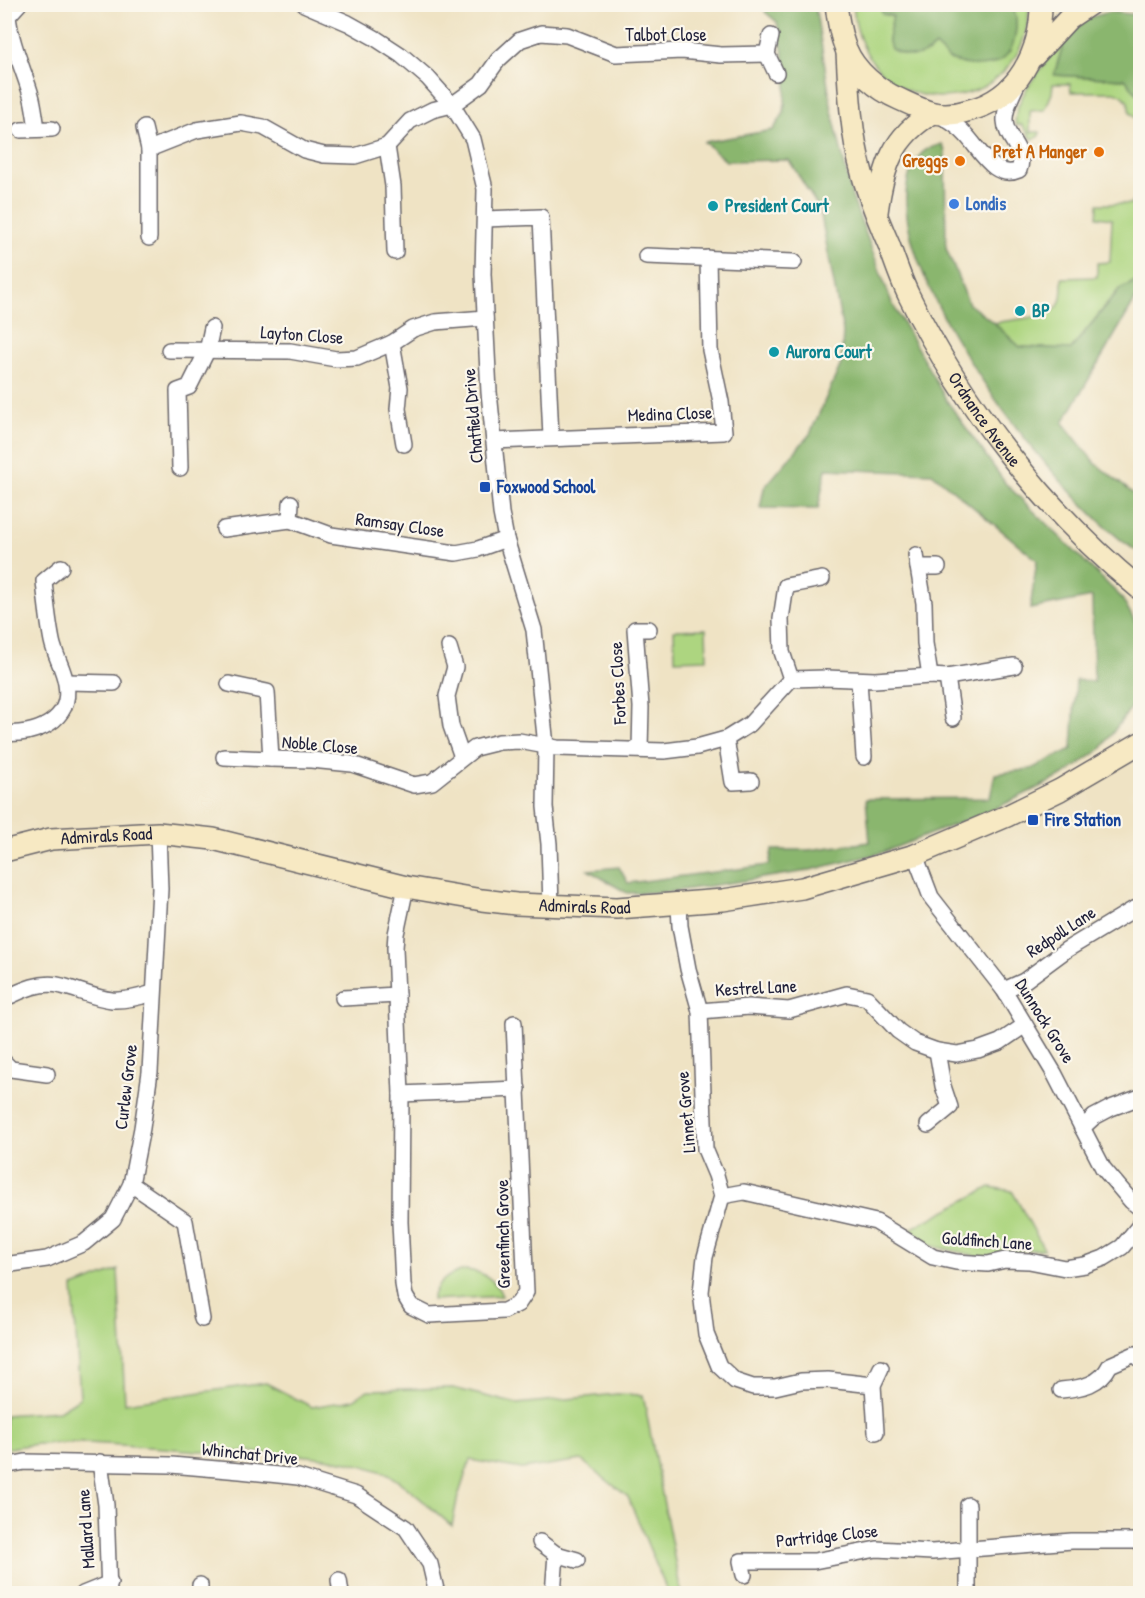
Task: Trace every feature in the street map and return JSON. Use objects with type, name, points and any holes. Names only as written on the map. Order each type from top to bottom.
[{"type":"street","points":[[20,4],[8,16],[10,38],[32,98],[37,129]]},
{"type":"street","name":"Chatfield Drive","points":[[304,4],[348,23],[401,56],[428,78],[452,105],[473,138],[485,189],[483,274],[485,318],[489,392],[501,513],[506,539],[534,630],[546,746],[545,807],[551,906]]},
{"type":"street","points":[[836,4],[840,31],[847,52],[860,70],[890,95],[954,124],[966,134],[987,162],[1001,171],[1011,173],[1019,170],[1022,163],[1021,154],[1008,135],[1005,118],[1019,79],[1030,60],[1069,18],[1090,4]]},
{"type":"street","points":[[1030,60],[1037,37],[1041,4]]},
{"type":"street","name":"Talbot Close","points":[[387,146],[410,121],[432,110],[452,105],[481,84],[498,60],[520,40],[541,33],[567,35],[616,54],[682,51],[721,55],[767,54]]},
{"type":"street","points":[[771,36],[767,54],[776,73]]},
{"type":"street","name":"Ordnance Avenue","points":[[847,52],[849,102],[862,172],[909,295],[940,351],[993,433],[1048,502],[1104,560],[1140,589]]},
{"type":"street","points":[[877,216],[885,170],[895,147],[905,133],[919,121],[934,113],[956,114],[980,108],[1003,95],[1019,79]]},
{"type":"street","points":[[149,149],[197,130],[241,123],[263,127],[304,150],[324,155],[355,156],[387,146],[393,186],[395,252]]},
{"type":"street","points":[[144,128],[149,149],[149,238]]},
{"type":"street","points":[[485,219],[541,217],[550,437]]},
{"type":"street","points":[[646,256],[794,262]]},
{"type":"street","name":"Medina Close","points":[[494,441],[550,437],[724,432],[721,402],[710,350],[708,258]]},
{"type":"street","name":"Layton Close","points":[[169,350],[290,351],[336,359],[357,358],[392,343],[413,329],[435,322],[485,318]]},
{"type":"street","points":[[180,468],[178,391],[189,387],[207,351],[212,328]]},
{"type":"street","points":[[392,343],[400,388],[398,409],[404,444]]},
{"type":"street","points":[[290,520],[291,503]]},
{"type":"street","name":"Ramsay Close","points":[[224,529],[290,520],[331,536],[456,553],[478,549],[506,539]]},
{"type":"street","points":[[930,676],[925,643],[924,603],[917,561],[938,567]]},
{"type":"street","points":[[4,733],[16,734],[39,730],[59,715],[67,694],[66,682],[52,643],[44,581],[61,567]]},
{"type":"street","points":[[822,579],[786,586],[781,619],[782,652],[791,679],[874,680],[947,677],[1014,666]]},
{"type":"street","name":"Forbes Close","points":[[640,749],[641,707],[635,629],[649,629]]},
{"type":"street","points":[[449,647],[455,667],[447,696],[451,726],[462,757]]},
{"type":"street","points":[[947,677],[953,718]]},
{"type":"street","name":"Forbes Close","points":[[546,746],[664,751],[697,747],[726,739],[750,724],[791,679]]},
{"type":"street","points":[[859,680],[864,757]]},
{"type":"street","points":[[66,682],[114,683]]},
{"type":"street","name":"Noble Close","points":[[229,684],[267,692],[271,759]]},
{"type":"street","points":[[726,739],[733,782],[751,782]]},
{"type":"street","name":"Noble Close","points":[[224,757],[352,764],[414,785],[432,782],[475,748],[499,742],[519,741],[546,746]]},
{"type":"street","name":"Admirals Road","points":[[4,850],[51,839],[158,833],[213,839],[406,887],[482,900],[551,906],[617,908],[679,904],[751,897],[802,888],[915,855],[1007,816],[1060,790],[1140,743]]},
{"type":"street","name":"Curlew Grove","points":[[4,1265],[47,1259],[84,1243],[113,1219],[131,1184],[150,1072],[160,889],[158,833]]},
{"type":"street","name":"Dunnock Grove","points":[[915,855],[931,897],[1004,990],[1054,1073],[1103,1168],[1131,1201],[1140,1208]]},
{"type":"street","name":"Greenfinch Grove","points":[[406,887],[396,934],[403,1284],[405,1296],[411,1306],[429,1315],[512,1309],[526,1292],[514,1023]]},
{"type":"street","name":"Linnet Grove","points":[[679,904],[680,926],[688,969],[700,1011],[705,1149],[722,1196]]},
{"type":"street","name":"Redpoll Lane","points":[[1004,990],[1024,981],[1066,950],[1134,909],[1140,908]]},
{"type":"street","points":[[4,999],[24,989],[45,985],[61,985],[81,993],[115,1000],[134,999],[153,993]]},
{"type":"street","name":"Kestrel Lane","points":[[700,1011],[749,1007],[789,1010],[847,994],[867,998],[898,1031],[915,1042],[937,1051],[957,1053],[978,1050],[1000,1042],[1025,1025]]},
{"type":"street","points":[[343,998],[397,995]]},
{"type":"street","points":[[928,1125],[950,1107],[943,1086],[937,1051]]},
{"type":"street","points":[[4,1062],[12,1069],[47,1074]]},
{"type":"street","points":[[401,1094],[518,1089]]},
{"type":"street","points":[[1082,1128],[1094,1117],[1140,1097]]},
{"type":"street","points":[[131,1184],[186,1221],[202,1319]]},
{"type":"street","name":"Goldfinch Lane","points":[[722,1196],[744,1192],[876,1221],[933,1257],[966,1263],[988,1264],[1005,1260],[1029,1261],[1065,1268],[1085,1265],[1104,1258],[1122,1247],[1140,1225]]},
{"type":"street","points":[[722,1196],[705,1257],[701,1292],[706,1334],[719,1366],[735,1381],[753,1387],[775,1387],[801,1381],[828,1380],[873,1385]]},
{"type":"street","points":[[1061,1390],[1084,1388],[1104,1376],[1110,1365],[1135,1354],[1140,1359]]},
{"type":"street","points":[[876,1432],[873,1385],[881,1368]]},
{"type":"street","name":"Whinchat Drive","points":[[4,1466],[25,1462],[100,1462],[171,1465],[298,1477],[356,1495],[406,1528],[430,1564],[437,1593]]},
{"type":"street","name":"Mallard Lane","points":[[100,1462],[106,1505],[109,1588]]},
{"type":"street","points":[[968,1505],[968,1593]]},
{"type":"street","name":"Partridge Close","points":[[744,1575],[741,1561],[814,1561],[877,1549],[932,1552],[1072,1541],[1140,1541]]},
{"type":"street","points":[[540,1542],[556,1554],[577,1560]]},
{"type":"street","points":[[553,1593],[556,1554]]},
{"type":"street","points":[[83,1593],[109,1588]]},
{"type":"green space","points":[[768,4],[815,5],[832,111],[852,197],[892,303],[947,401],[1006,484],[1121,597],[1140,630],[1140,695],[1101,749],[1064,775],[990,811],[881,853],[802,872],[669,892],[627,893],[588,870],[619,867],[628,883],[769,865],[772,850],[808,850],[870,842],[866,799],[990,798],[995,774],[1031,769],[1072,749],[1076,680],[1094,682],[1092,597],[1030,609],[1037,560],[932,473],[826,469],[818,509],[760,508],[764,488],[810,434],[841,364],[843,332],[820,210],[789,160],[726,161],[704,142],[773,130],[784,113],[787,74],[777,22],[765,12]]},
{"type":"green space","points":[[853,5],[879,5],[883,14],[893,16],[888,39],[928,53],[935,46],[951,61],[1008,52],[1016,28],[1012,5],[1029,5],[1022,44],[1003,72],[976,90],[945,97],[914,92],[885,76],[864,47]]},
{"type":"green space","points":[[879,5],[1012,5],[1016,20],[1015,37],[1008,53],[990,65],[963,64],[953,61],[935,46],[924,54],[908,56],[891,49],[888,39],[893,16],[883,14]]},
{"type":"green space","points":[[1110,12],[1140,15],[1140,97],[1125,79],[1054,75],[1065,38],[1088,18]]},
{"type":"green space","points":[[1065,38],[1054,75],[1125,79],[1140,97],[1140,193],[1139,122],[1130,113],[1128,102],[1122,95],[1115,92],[1071,92],[1070,84],[1053,84],[1045,110],[1030,111],[1030,132],[1040,132],[1039,137],[1032,139],[1022,125],[1016,125],[1019,104],[1025,92]]},
{"type":"green space","points":[[942,144],[945,151],[946,248],[969,304],[1020,347],[1071,349],[1120,289],[1140,279],[1140,292],[1063,423],[1095,463],[1140,499],[1140,553],[1106,527],[1064,484],[1018,430],[974,368],[938,305],[913,245],[906,192],[922,153]]},
{"type":"green space","points":[[1140,193],[1140,279],[1119,289],[1071,349],[1020,347],[994,323],[1038,316],[1053,310],[1061,300],[1062,278],[1097,277],[1097,263],[1110,262],[1112,219],[1097,217],[1098,204],[1130,204]]},
{"type":"green space","points":[[706,629],[707,659],[675,660],[674,630]]},
{"type":"green space","points":[[990,1187],[1012,1191],[1044,1249],[1018,1251],[986,1258],[932,1246],[910,1229]]},
{"type":"green space","points":[[118,1270],[125,1403],[266,1383],[312,1407],[353,1400],[368,1390],[453,1388],[517,1404],[617,1394],[643,1395],[681,1593],[668,1593],[628,1497],[581,1460],[522,1469],[470,1460],[457,1500],[452,1526],[388,1475],[336,1460],[291,1455],[76,1443],[28,1445],[5,1449],[5,1415],[59,1411],[80,1398],[73,1287]]},
{"type":"green space","points":[[466,1270],[488,1277],[502,1296],[432,1300],[436,1289],[444,1280]]},
{"type":"place","name":"Pret A Manger","points":[[1099,152]]},
{"type":"place","name":"Greggs","points":[[960,161]]},
{"type":"place","name":"Londis","points":[[954,204]]},
{"type":"place","name":"President Court","points":[[713,206]]},
{"type":"place","name":"BP","points":[[1020,311]]},
{"type":"place","name":"Aurora Court","points":[[774,352]]},
{"type":"place","name":"Foxwood School","points":[[485,487]]},
{"type":"place","name":"Fire Station","points":[[1033,820]]}]
